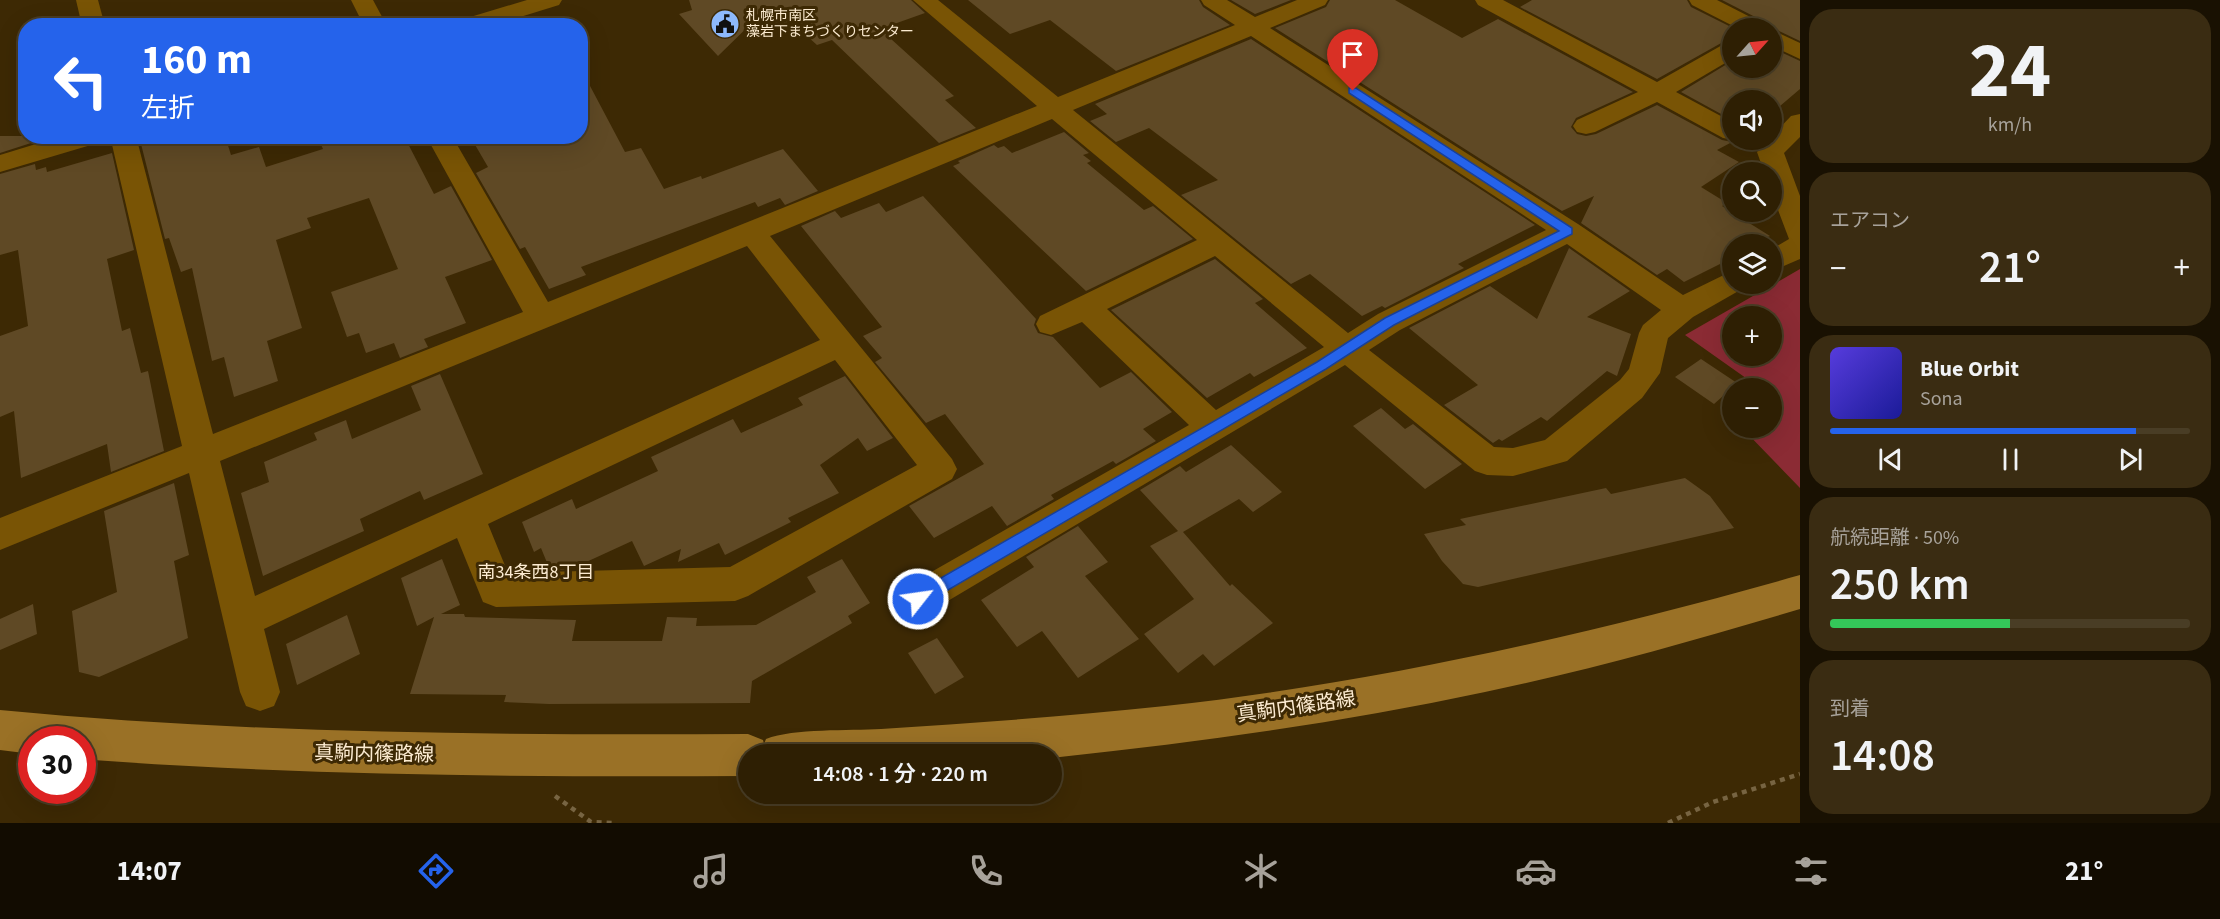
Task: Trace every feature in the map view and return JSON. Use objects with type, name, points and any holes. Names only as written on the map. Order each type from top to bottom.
[{"type":"main road","name":"真駒内篠路線","points":[[965,744],[1109,732],[1334,703],[1523,666],[1702,622],[1800,592]]},
{"type":"main road","name":"真駒内篠路線","points":[[0,730],[75,739],[273,752],[512,756],[738,755]]},
{"type":"street","points":[[87,0],[92,18]]},
{"type":"street","points":[[362,0],[372,18]]},
{"type":"street","points":[[491,18],[550,0]]},
{"type":"street","points":[[924,0],[1347,349],[1487,461],[1513,462],[1555,451],[1631,389],[1644,373],[1654,333],[1682,309],[1722,287]]},
{"type":"street","points":[[1212,0],[1568,231],[1682,309]]},
{"type":"street","points":[[0,534],[752,233],[1317,0]]},
{"type":"street","points":[[1486,0],[1722,127]]},
{"type":"street","points":[[1700,0],[1735,18]]},
{"type":"street","points":[[1782,43],[1800,52]]},
{"type":"street","points":[[1586,126],[1656,93],[1722,55]]},
{"type":"street","points":[[1782,133],[1800,122]]},
{"type":"street","points":[[0,164],[66,144]]},
{"type":"street","points":[[125,144],[260,692]]},
{"type":"street","points":[[444,144],[542,318]]},
{"type":"street","points":[[1761,150],[1800,234]]},
{"type":"street","points":[[918,599],[1347,349],[1389,322],[1568,231]]},
{"type":"street","points":[[467,517],[496,590],[735,584],[940,470],[752,233]]},
{"type":"street","points":[[1052,324],[1218,242]]},
{"type":"street","points":[[1782,256],[1800,246]]},
{"type":"street","points":[[1086,306],[1213,427]]},
{"type":"street","points":[[243,620],[840,344]]},
{"type":"path","points":[[1668,823],[1713,802],[1800,774]]},
{"type":"path","points":[[554,796],[591,822],[612,823]]},
{"type":"shaded area","points":[[1800,269],[1800,488],[1752,438],[1782,438],[1782,378],[1746,378],[1729,366],[1782,366],[1782,306],[1736,306],[1756,294],[1782,294],[1782,279]]},
{"type":"shaded area","points":[[1722,314],[1722,361],[1685,335]]},
{"type":"building","points":[[689,0],[911,0],[925,13],[880,29],[954,96],[945,100],[976,128],[939,143],[832,40],[817,45],[797,27],[782,32],[762,13],[718,56],[679,14],[692,10]]},
{"type":"building","points":[[968,0],[1199,0],[1203,7],[1230,25],[1116,71],[1050,20],[1010,34]]},
{"type":"building","points":[[1231,0],[1291,0],[1255,14]]},
{"type":"building","points":[[1330,0],[1395,0],[1462,38],[1498,19],[1633,92],[1576,118],[1571,127],[1577,134],[1586,136],[1596,134],[1657,105],[1722,140],[1722,147],[1717,150],[1739,162],[1722,162],[1722,173],[1701,187],[1722,200],[1722,222],[1748,222],[1767,234],[1722,234],[1722,263],[1684,282],[1667,269],[1657,275],[1581,223],[1594,196],[1562,211],[1275,28],[1326,7]]},
{"type":"building","points":[[1532,0],[1687,0],[1691,7],[1722,22],[1722,43],[1657,79],[1520,7]]},
{"type":"building","points":[[1722,0],[1800,0],[1800,41],[1782,32],[1782,18],[1757,18]]},
{"type":"building","points":[[1251,39],[1535,225],[1458,264],[1464,268],[1385,308],[1382,306],[1362,316],[1310,274],[1291,284],[1181,195],[1218,180],[1149,128],[1116,142],[1090,121],[1107,114],[1095,104]]},
{"type":"building","points":[[1782,53],[1800,61],[1800,89],[1782,104],[1782,90],[1722,90],[1722,115],[1681,92],[1722,67],[1722,78],[1782,78]]},
{"type":"building","points":[[588,82],[625,152],[641,148],[664,189],[701,176],[702,179],[783,149],[818,191],[785,205],[780,198],[758,207],[755,202],[581,267],[586,275],[549,289],[525,247],[520,249],[476,173],[488,167],[475,144],[588,144]]},
{"type":"building","points":[[1064,132],[1089,153],[1083,155],[1091,161],[1087,163],[1144,210],[1153,206],[1193,239],[1086,291],[953,166],[960,163],[958,161],[994,145],[998,148],[1004,146],[1012,153]]},
{"type":"building","points":[[0,136],[18,136],[18,144],[28,144],[0,153]]},
{"type":"building","points":[[141,144],[228,144],[231,155],[259,147],[266,167],[323,149],[321,144],[408,144],[434,194],[451,186],[492,260],[445,277],[466,323],[424,339],[428,347],[400,358],[394,343],[366,353],[359,333],[347,337],[331,292],[398,269],[369,198],[307,218],[311,228],[276,240],[302,328],[267,341],[278,381],[234,397],[224,357],[212,361],[192,268],[181,272],[169,238],[165,239]]},
{"type":"building","points":[[112,153],[134,250],[107,259],[122,331],[130,328],[141,373],[148,371],[164,451],[111,472],[107,444],[21,478],[14,411],[0,417],[0,336],[28,326],[18,250],[0,255],[0,174],[35,164],[36,170],[46,167],[47,172]]},
{"type":"building","points":[[923,196],[1036,319],[1034,325],[1038,333],[1053,337],[1100,388],[1131,372],[1172,412],[1143,429],[1156,441],[1116,464],[1113,461],[1051,495],[1054,499],[1007,526],[992,506],[934,538],[909,506],[984,464],[945,414],[926,423],[875,362],[882,358],[863,336],[882,327],[801,226],[835,211],[841,218],[879,203],[886,212]]},
{"type":"building","points":[[1569,248],[1630,291],[1587,317],[1631,334],[1617,376],[1607,371],[1547,421],[1541,417],[1502,441],[1499,439],[1493,443],[1444,405],[1478,385],[1409,328],[1490,286],[1537,319]]},
{"type":"building","points":[[1215,259],[1263,299],[1255,303],[1307,348],[1254,377],[1250,373],[1207,398],[1111,310]]},
{"type":"building","points":[[1701,359],[1730,378],[1722,378],[1722,397],[1714,404],[1675,377]]},
{"type":"building","points":[[440,374],[483,474],[424,500],[420,491],[360,519],[364,531],[263,576],[241,493],[269,482],[264,462],[317,440],[314,433],[346,420],[352,439],[421,410],[411,386]]},
{"type":"building","points":[[845,376],[893,438],[867,451],[858,438],[820,465],[839,493],[788,518],[791,522],[725,555],[719,543],[678,562],[681,549],[644,566],[632,541],[571,569],[550,570],[541,548],[534,552],[522,522],[572,499],[576,509],[658,471],[651,457],[733,419],[741,433],[803,405],[798,398]]},
{"type":"building","points":[[1381,408],[1405,429],[1413,424],[1462,464],[1425,489],[1353,426]]},
{"type":"building","points":[[1231,445],[1282,492],[1253,512],[1239,499],[1183,532],[1230,586],[1232,584],[1273,623],[1214,666],[1203,654],[1178,673],[1144,634],[1194,599],[1150,546],[1178,531],[1140,490],[1180,466],[1186,472]]},
{"type":"building","points":[[1685,478],[1710,496],[1734,528],[1478,587],[1463,584],[1442,561],[1424,534],[1466,525],[1460,519],[1606,488],[1611,494]]},
{"type":"building","points":[[174,483],[189,555],[174,561],[188,638],[99,677],[79,672],[72,611],[117,592],[104,511]]},
{"type":"building","points":[[1078,526],[1108,562],[1085,576],[1139,639],[1078,678],[1042,631],[1017,647],[981,600],[1034,567],[1026,557]]},
{"type":"building","points":[[442,559],[460,605],[441,614],[464,614],[465,617],[576,620],[572,641],[662,641],[667,617],[697,618],[696,626],[756,625],[816,592],[807,577],[842,559],[870,603],[848,616],[852,623],[752,681],[750,703],[549,704],[504,702],[506,695],[410,694],[434,617],[417,626],[401,578]]},
{"type":"building","points":[[33,604],[37,634],[0,650],[0,619]]},
{"type":"building","points":[[347,615],[360,654],[297,685],[286,644]]},
{"type":"building","points":[[937,638],[964,677],[935,694],[908,653]]},
{"type":"place","name":"札幌市南区 藻岩下まちづくりセンター","points":[[725,24]]},
{"type":"district","name":"南34条西8丁目","points":[[536,572]]},
{"type":"route","points":[[918,599],[1321,365],[1389,322],[1568,231],[1353,91]]}]
